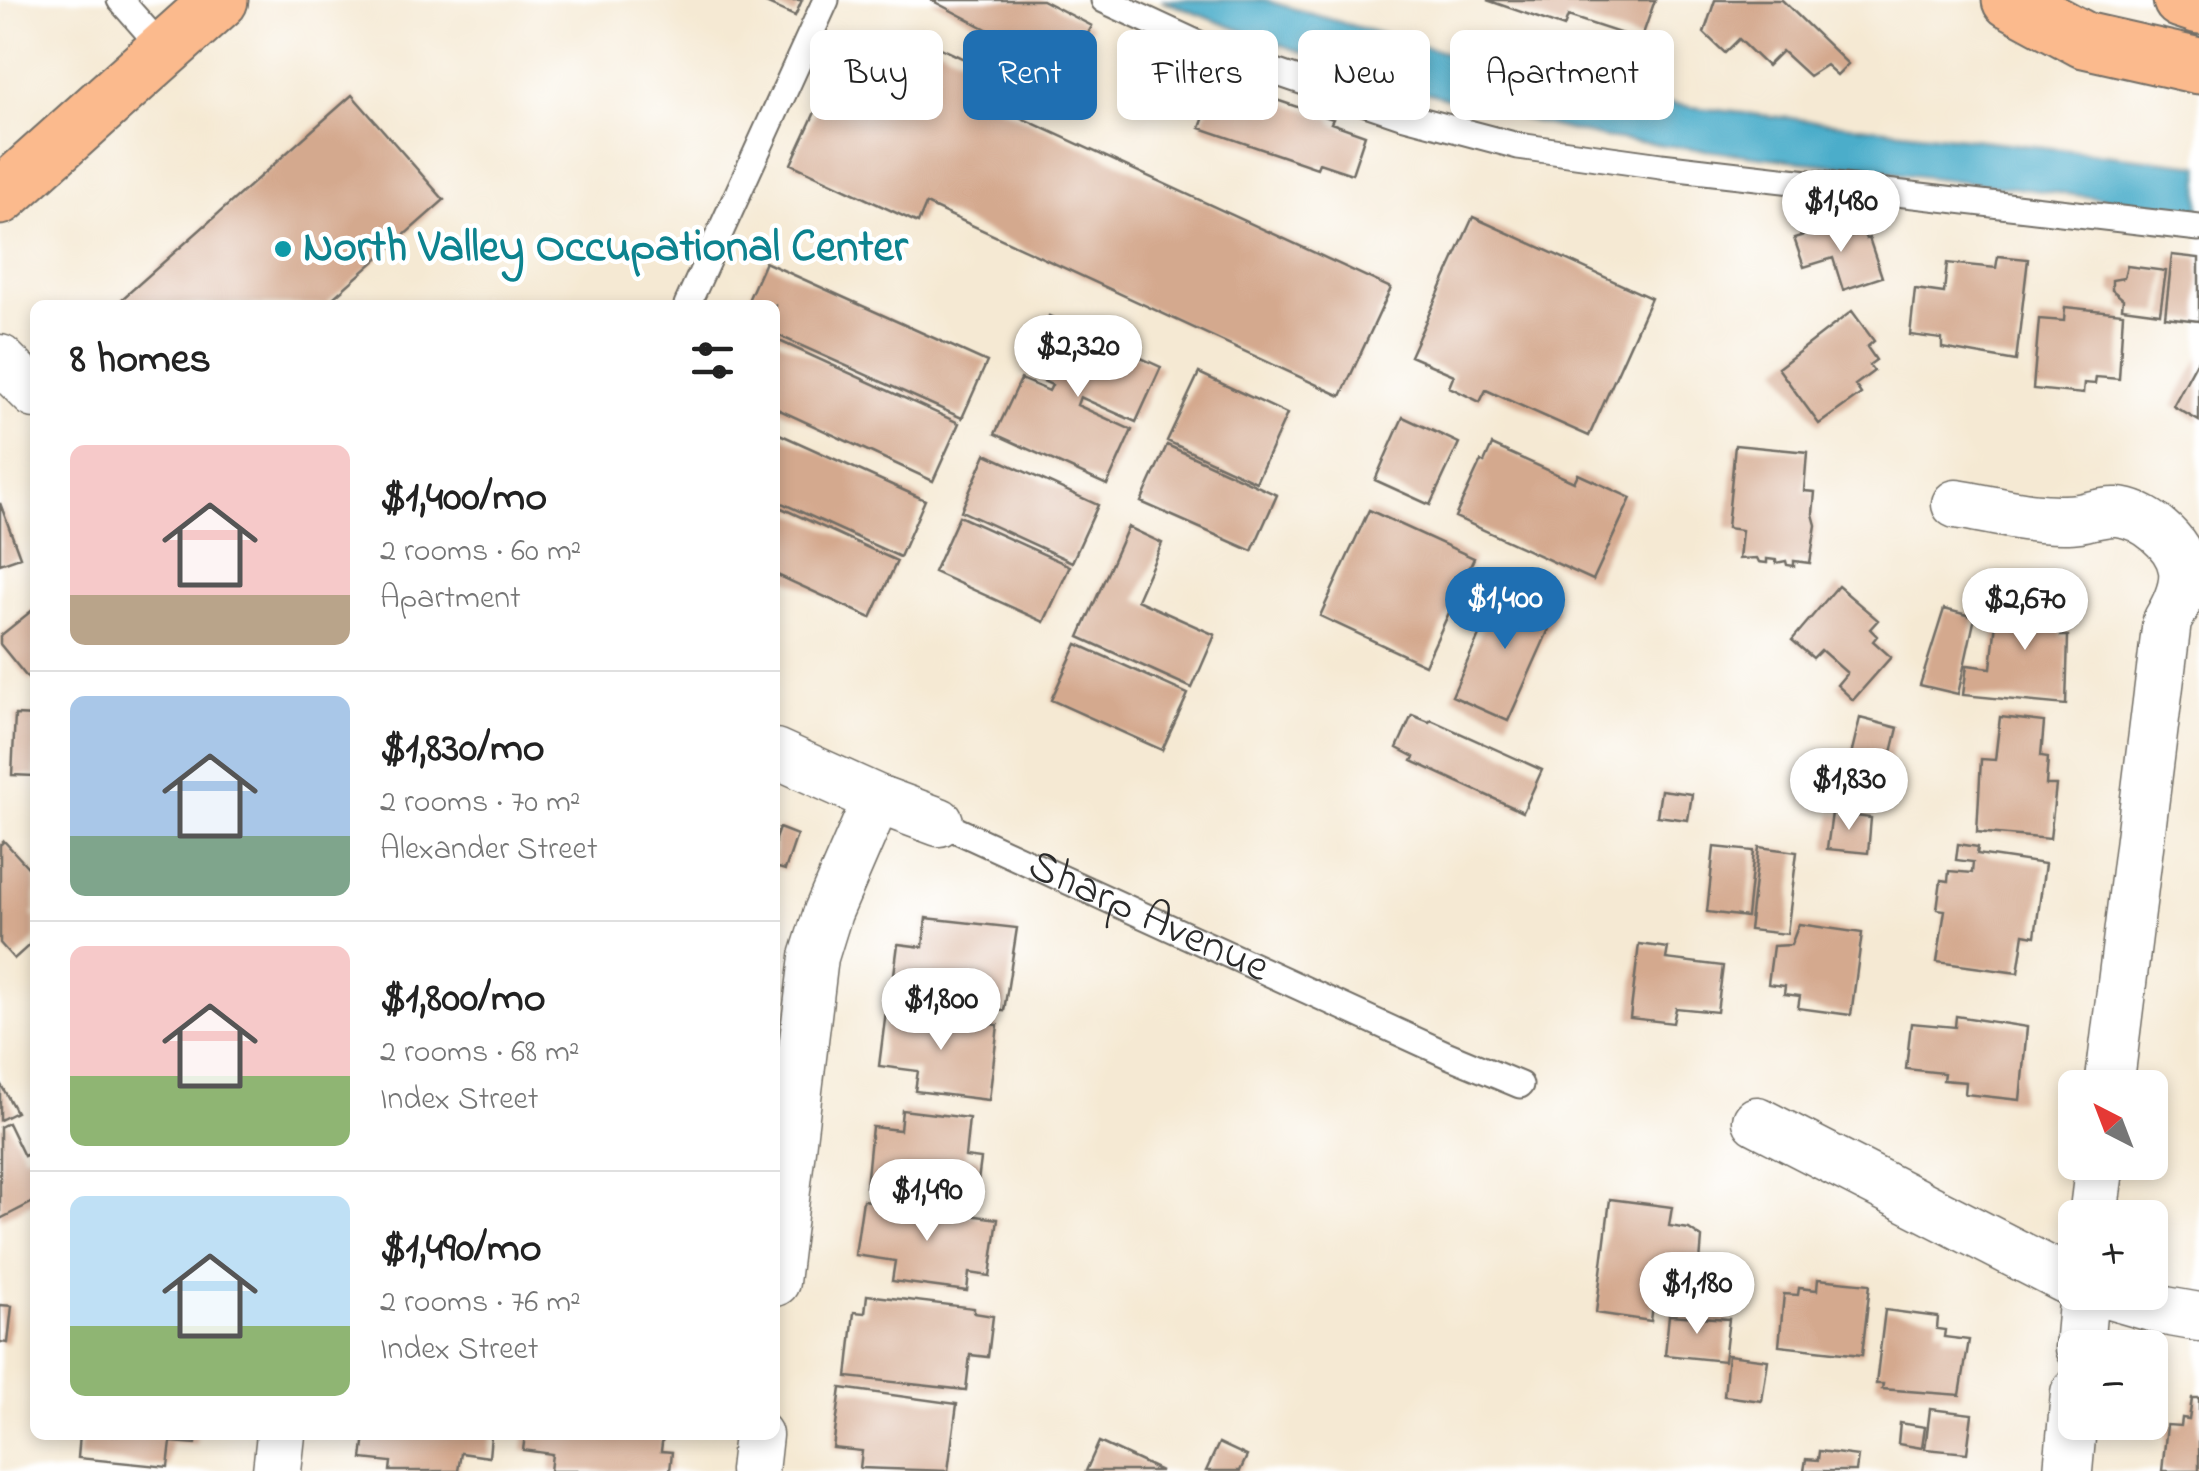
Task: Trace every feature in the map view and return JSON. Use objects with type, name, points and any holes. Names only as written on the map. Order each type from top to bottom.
[{"type":"main road","points":[[0,197],[220,0]]},
{"type":"main road","points":[[2010,0],[2084,40],[2199,66]]},
{"type":"main road","points":[[2180,0],[2199,6]]},
{"type":"street","points":[[0,359],[30,389]]},
{"type":"street","points":[[1956,504],[2036,518],[2078,519],[2100,512],[2140,517],[2160,532],[2183,570],[2180,599],[2168,621],[2112,1070]]},
{"type":"street","name":"Sharp Avenue","points":[[780,755],[939,822]]},
{"type":"street","points":[[780,1240],[814,958],[828,912],[877,799]]},
{"type":"street","points":[[1757,1122],[2058,1275]]},
{"type":"street","points":[[2162,1310],[2199,1317]]},
{"type":"street","points":[[277,1471],[280,1440]]},
{"type":"street","points":[[754,1471],[757,1440]]},
{"type":"street","points":[[2068,1471],[2071,1440]]},
{"type":"lane","points":[[120,0],[164,50]]},
{"type":"lane","points":[[689,300],[826,0]]},
{"type":"lane","points":[[1104,0],[1216,52],[1401,115],[1518,146],[2199,228]]},
{"type":"lane","name":"Sharp Avenue","points":[[939,822],[1520,1084]]},
{"type":"water","points":[[1161,0],[1264,0],[1367,30],[1298,30],[1298,50],[1278,44],[1278,30],[1241,30]]},
{"type":"water","points":[[1430,48],[1450,54],[1450,99],[1430,93]]},
{"type":"water","points":[[1674,104],[2199,165],[2199,210],[1606,138],[1529,120],[1674,120]]},
{"type":"building","points":[[759,0],[802,0],[795,16]]},
{"type":"building","points":[[931,0],[1042,0],[1092,26],[1090,30],[988,30]]},
{"type":"building","points":[[1487,0],[1655,0],[1644,30],[1611,30],[1568,16],[1564,27]]},
{"type":"building","points":[[1715,0],[1782,0],[1848,64],[1837,75],[1826,65],[1809,76],[1782,51],[1767,66],[1739,39],[1725,53],[1704,33]]},
{"type":"building","points":[[943,49],[963,58],[963,120],[1026,120],[1391,288],[1341,396],[926,204],[918,223],[791,164],[811,120],[943,120]]},
{"type":"building","name":"North Valley Occupational Center","points":[[352,95],[444,200],[331,300],[122,299]]},
{"type":"building","points":[[1278,101],[1298,107],[1298,120],[1332,120],[1331,123],[1365,135],[1352,174],[1319,163],[1317,168],[1200,128],[1203,120],[1278,120]]},
{"type":"building","points":[[1473,217],[1651,298],[1589,436],[1486,390],[1480,402],[1449,387],[1454,375],[1410,356]]},
{"type":"building","points":[[1839,224],[1844,239],[1863,233],[1869,238],[1882,277],[1843,290],[1833,258],[1804,267],[1794,238]]},
{"type":"building","points":[[2172,255],[2199,258],[2199,321],[2165,317]]},
{"type":"building","points":[[1998,256],[2028,259],[2016,361],[1942,348],[1942,339],[1910,335],[1915,289],[1944,293],[1947,263],[1996,268]]},
{"type":"building","points":[[765,262],[987,362],[962,418],[780,336],[780,300],[748,300]]},
{"type":"building","points":[[2127,266],[2166,271],[2160,313],[2122,308],[2123,299],[2112,290],[2112,280],[2124,278]]},
{"type":"building","points":[[2065,307],[2123,313],[2119,379],[2096,377],[2095,384],[2084,383],[2083,394],[2033,389],[2039,319],[2064,321]]},
{"type":"building","points":[[1852,311],[1874,341],[1867,347],[1876,360],[1869,365],[1874,371],[1855,385],[1861,394],[1819,424],[1778,368]]},
{"type":"building","points":[[1049,316],[1161,367],[1136,422],[1080,397],[1077,405],[1132,430],[1107,485],[995,434],[1021,379],[1049,391],[1052,385],[1024,372]]},
{"type":"building","points":[[780,341],[959,423],[933,481],[780,410]]},
{"type":"building","points":[[2199,358],[2199,421],[2173,406]]},
{"type":"building","points":[[1199,373],[1287,414],[1256,482],[1167,441]]},
{"type":"building","points":[[1403,417],[1459,443],[1430,505],[1375,480]]},
{"type":"building","points":[[780,434],[925,500],[900,557],[780,502]]},
{"type":"building","points":[[1167,445],[1277,495],[1252,551],[1141,502]]},
{"type":"building","points":[[1492,445],[1574,482],[1578,474],[1631,498],[1593,580],[1455,517]]},
{"type":"building","points":[[1735,445],[1807,452],[1804,491],[1815,492],[1816,525],[1810,563],[1794,561],[1794,566],[1786,561],[1739,559],[1742,530],[1727,528]]},
{"type":"building","points":[[986,454],[1098,505],[1072,562],[961,511]]},
{"type":"building","points":[[0,503],[20,557],[0,564]]},
{"type":"building","points":[[780,507],[897,561],[871,618],[780,576]]},
{"type":"building","points":[[1369,510],[1474,558],[1425,665],[1320,616]]},
{"type":"building","points":[[959,516],[1070,566],[1044,622],[934,572]]},
{"type":"building","points":[[1128,527],[1162,543],[1137,600],[1215,635],[1192,688],[1079,637]]},
{"type":"building","points":[[1502,584],[1558,609],[1508,721],[1452,696]]},
{"type":"building","points":[[1838,586],[1878,620],[1870,629],[1877,636],[1873,641],[1891,657],[1853,700],[1837,685],[1847,673],[1821,650],[1813,658],[1792,640]]},
{"type":"building","points":[[1999,594],[2065,598],[2061,636],[2068,636],[2066,705],[1963,695],[1967,665],[1991,668]]},
{"type":"building","points":[[1944,609],[1975,617],[1958,694],[1920,685]]},
{"type":"building","points":[[30,612],[30,681],[0,644],[0,636]]},
{"type":"building","points":[[1077,644],[1188,694],[1162,750],[1051,700]]},
{"type":"building","points":[[15,715],[30,716],[30,776],[12,775]]},
{"type":"building","points":[[1412,715],[1542,770],[1523,812],[1412,761],[1414,757],[1397,748]]},
{"type":"building","points":[[2000,717],[2044,722],[2041,756],[2048,757],[2046,785],[2056,785],[2050,839],[1977,832],[1981,759],[1995,760]]},
{"type":"building","points":[[1860,718],[1898,728],[1888,769],[1850,759]]},
{"type":"building","points":[[1661,790],[1692,794],[1688,820],[1657,816]]},
{"type":"building","points":[[1832,813],[1871,818],[1868,853],[1827,849]]},
{"type":"building","points":[[780,828],[797,835],[785,870],[780,868]]},
{"type":"building","points":[[4,841],[30,870],[30,945],[14,959],[0,943],[0,845]]},
{"type":"building","points":[[1958,844],[1978,847],[1977,854],[2045,864],[2035,936],[2024,934],[2018,973],[1937,962],[1945,910],[1937,909],[1941,880],[1948,881],[1949,871],[1972,873],[1973,862],[1956,860]]},
{"type":"building","points":[[1714,847],[1754,851],[1747,917],[1707,912]]},
{"type":"building","points":[[1759,847],[1797,852],[1787,934],[1749,930]]},
{"type":"building","points":[[926,918],[1017,928],[1004,1011],[891,997],[898,944],[923,947]]},
{"type":"building","points":[[1799,924],[1862,933],[1851,1015],[1798,1008],[1800,996],[1784,994],[1785,986],[1768,984],[1773,946],[1791,945]]},
{"type":"building","points":[[1639,944],[1668,948],[1666,959],[1723,966],[1717,1012],[1676,1008],[1673,1023],[1630,1018]]},
{"type":"building","points":[[886,1011],[998,1025],[989,1100],[915,1091],[918,1071],[879,1066]]},
{"type":"building","points":[[1956,1016],[2027,1027],[2020,1100],[1965,1094],[1966,1082],[1943,1080],[1944,1073],[1906,1069],[1911,1023],[1955,1027]]},
{"type":"building","points":[[0,1083],[16,1112],[0,1120]]},
{"type":"building","points":[[902,1110],[969,1118],[965,1157],[981,1159],[976,1196],[866,1187],[872,1127],[900,1130]]},
{"type":"building","points":[[8,1123],[24,1156],[30,1153],[30,1204],[0,1219],[0,1127]]},
{"type":"building","points":[[1610,1199],[1672,1207],[1669,1226],[1689,1229],[1702,1238],[1698,1286],[1688,1294],[1655,1289],[1651,1321],[1596,1313]]},
{"type":"building","points":[[863,1200],[998,1219],[990,1276],[969,1273],[967,1291],[892,1281],[895,1261],[855,1255]]},
{"type":"building","points":[[1818,1279],[1870,1284],[1862,1355],[1779,1346],[1784,1294],[1798,1295],[1799,1288],[1817,1290]]},
{"type":"building","points":[[867,1295],[974,1308],[974,1313],[993,1316],[988,1357],[970,1355],[966,1390],[847,1377],[854,1312],[865,1313]]},
{"type":"building","points":[[0,1305],[12,1306],[8,1343],[0,1342]]},
{"type":"building","points":[[1885,1310],[1938,1317],[1937,1329],[1945,1330],[1944,1337],[1969,1340],[1960,1395],[1882,1389],[1883,1384],[1876,1384]]},
{"type":"building","points":[[1669,1315],[1729,1319],[1724,1361],[1665,1355]]},
{"type":"building","points":[[1728,1355],[1768,1360],[1762,1401],[1724,1396]]},
{"type":"building","points":[[841,1388],[957,1404],[948,1471],[860,1468],[862,1451],[833,1448]]},
{"type":"building","points":[[2192,1398],[2199,1398],[2199,1471],[2162,1471],[2168,1425],[2181,1426],[2182,1418],[2189,1419]]},
{"type":"building","points":[[1930,1409],[1972,1414],[1967,1453],[1925,1449]]},
{"type":"building","points":[[1900,1423],[1925,1427],[1922,1448],[1898,1444]]},
{"type":"building","points":[[80,1440],[196,1440],[196,1444],[171,1442],[168,1467],[78,1458]]},
{"type":"building","points":[[364,1440],[491,1440],[489,1457],[461,1453],[458,1471],[390,1471],[391,1462],[362,1459]]},
{"type":"building","points":[[524,1440],[662,1440],[661,1451],[672,1452],[670,1471],[550,1471],[552,1454],[523,1450]]},
{"type":"building","points":[[1099,1442],[1161,1471],[1086,1471]]},
{"type":"building","points":[[1219,1443],[1247,1456],[1240,1471],[1206,1471]]},
{"type":"building","points":[[1819,1451],[1858,1456],[1856,1471],[1804,1471],[1806,1459],[1818,1460]]},
{"type":"place","name":"North Valley Occupational Center","points":[[283,249]]}]
